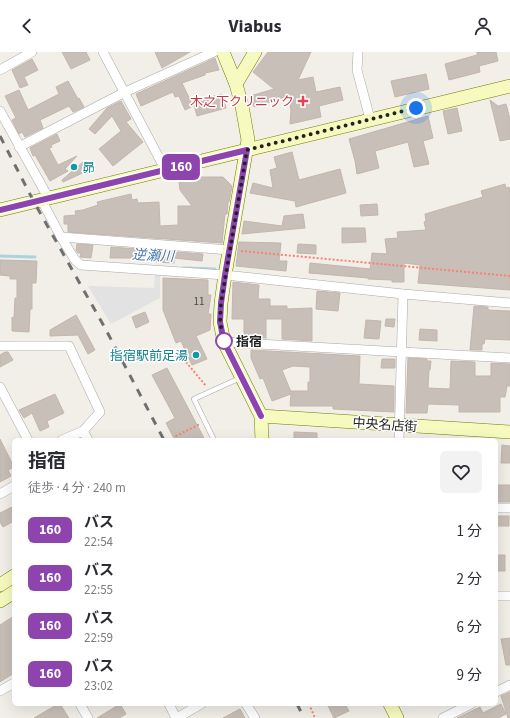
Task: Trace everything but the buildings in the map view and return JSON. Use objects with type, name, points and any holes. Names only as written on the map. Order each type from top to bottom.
[{"type":"street","points":[[0,70],[32,52]]},
{"type":"street","points":[[103,52],[166,171]]},
{"type":"street","points":[[19,147],[125,92],[214,52]]},
{"type":"street","points":[[223,52],[236,84],[246,120],[248,140],[225,275],[220,322],[224,342],[261,416],[262,438]]},
{"type":"street","points":[[236,84],[255,52]]},
{"type":"street","points":[[358,52],[358,70],[370,119]]},
{"type":"street","points":[[0,210],[166,171],[370,119],[510,86]]},
{"type":"street","points":[[0,111],[45,200],[61,237],[75,260],[81,265],[225,275],[403,294],[510,303]]},
{"type":"street","points":[[61,237],[230,250]]},
{"type":"street","points":[[399,438],[403,294]]},
{"type":"street","points":[[224,342],[510,358]]},
{"type":"street","points":[[0,346],[70,346],[100,412],[83,431],[67,438]]},
{"type":"street","points":[[0,387],[27,438]]},
{"type":"street","name":"中央名店街","points":[[261,416],[510,432]]},
{"type":"street","points":[[83,431],[87,438]]},
{"type":"street","points":[[0,494],[12,487]]},
{"type":"street","points":[[498,508],[510,508]]},
{"type":"street","points":[[0,585],[12,577]]},
{"type":"street","points":[[0,601],[12,593]]},
{"type":"street","points":[[498,596],[510,596]]},
{"type":"street","points":[[0,691],[12,684]]},
{"type":"street","points":[[498,691],[510,685]]},
{"type":"street","points":[[81,706],[88,718]]},
{"type":"street","points":[[170,706],[177,718],[197,706]]},
{"type":"street","points":[[247,706],[255,718]]},
{"type":"street","points":[[391,706],[397,718]]},
{"type":"street","points":[[443,718],[468,706]]},
{"type":"lane","points":[[213,438],[194,399],[241,378]]},
{"type":"path","points":[[230,250],[510,276]]},
{"type":"path","points":[[186,362],[210,391]]},
{"type":"path","points":[[177,438],[176,436],[205,421]]},
{"type":"path","points":[[309,706],[315,718]]},
{"type":"shaded area","points":[[155,275],[160,276],[160,298],[111,324],[88,286],[154,288]]},
{"type":"waterway","name":"逆瀬川","points":[[0,256],[35,257]]},
{"type":"waterway","name":"逆瀬川","points":[[183,268],[215,269]]},
{"type":"railway","points":[[0,136],[34,202],[105,328],[163,438]]},
{"type":"railway","points":[[298,706],[304,718]]},
{"type":"bus line","name":"160","points":[[0,210],[166,171],[247,150],[225,275],[220,322],[224,342],[261,416]]},
{"type":"place","name":"木之下クリニック","points":[[303,101]]},
{"type":"place","name":"昴","points":[[74,167]]},
{"type":"place","name":"指宿","points":[[224,341]]},
{"type":"place","name":"指宿駅前足湯","points":[[196,355]]},
{"type":"route","points":[[224,341],[220,322],[221,303],[247,150],[416,108]]}]
